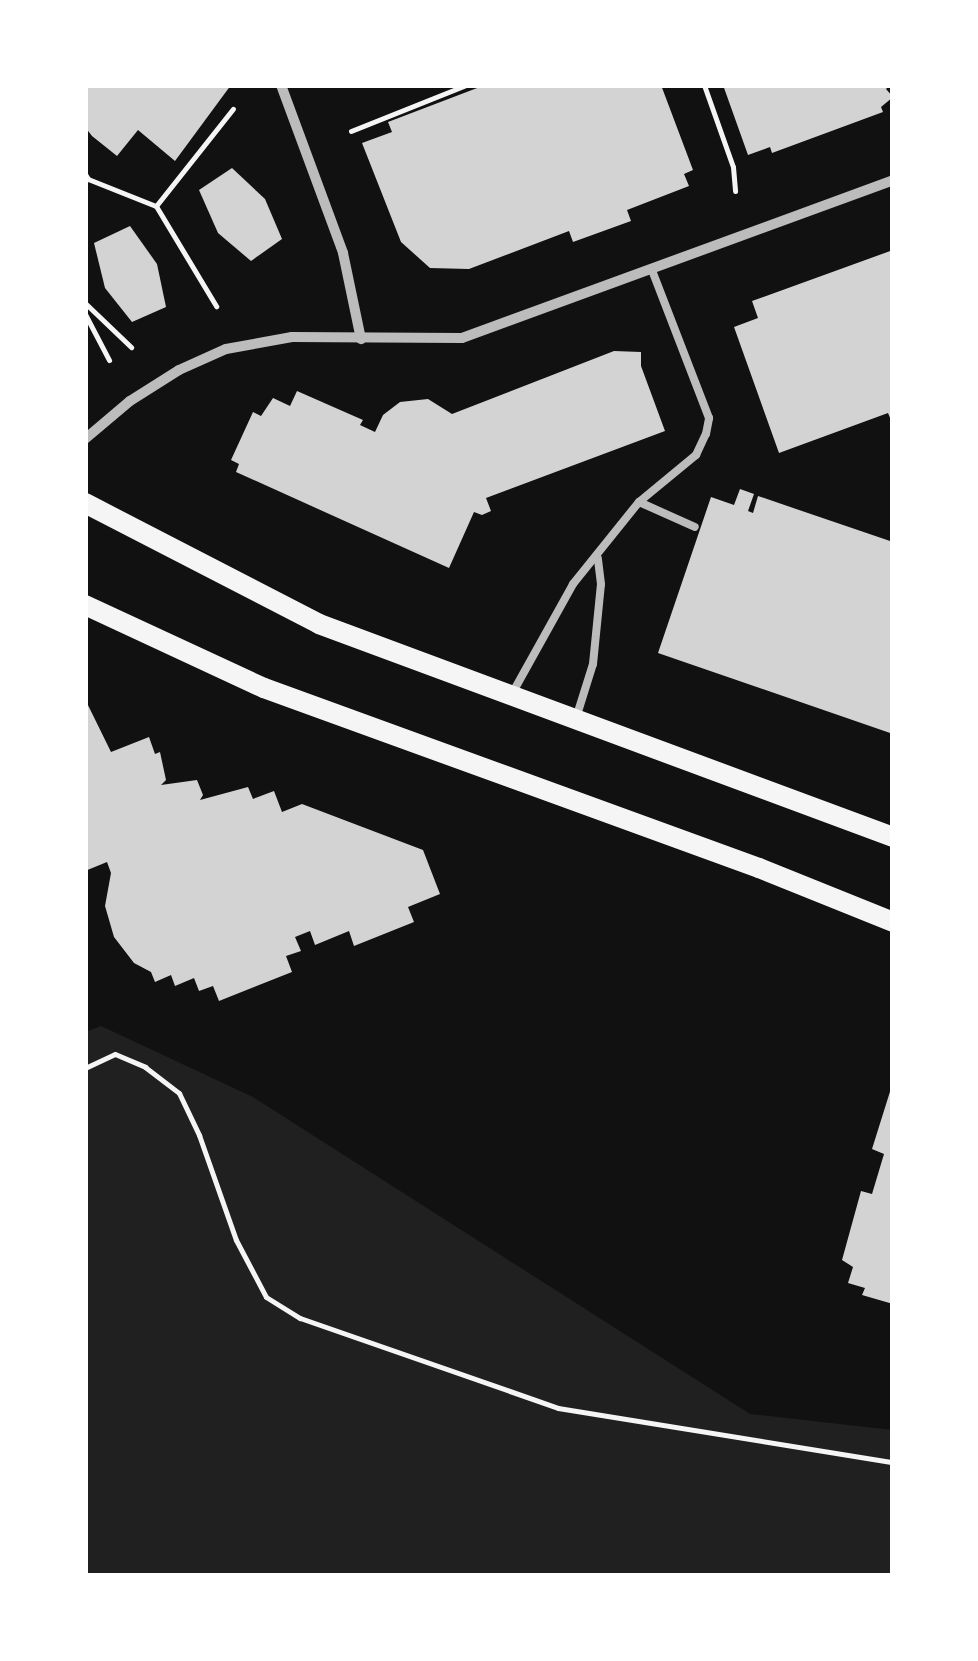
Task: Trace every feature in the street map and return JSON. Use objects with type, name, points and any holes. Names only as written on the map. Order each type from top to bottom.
[{"type":"main road","points":[[85,503],[319,624],[893,837]]},
{"type":"main road","points":[[85,605],[264,688],[759,868],[893,922]]},
{"type":"street","points":[[281,85],[344,253],[361,339]]},
{"type":"street","points":[[85,439],[130,401],[179,370],[226,349],[292,337],[462,338],[893,180]]},
{"type":"lane","points":[[511,696],[573,584],[598,558],[639,502],[696,454],[708,418],[652,270]]},
{"type":"lane","points":[[639,502],[695,527]]},
{"type":"lane","points":[[576,719],[593,664],[600,584],[598,558]]},
{"type":"path","points":[[350,131],[466,85]]},
{"type":"path","points":[[704,85],[733,167],[735,190]]},
{"type":"path","points":[[156,206],[233,110]]},
{"type":"path","points":[[86,178],[156,206],[216,306]]},
{"type":"path","points":[[85,303],[130,347]]},
{"type":"path","points":[[85,314],[110,360]]},
{"type":"path","points":[[85,1068],[115,1054],[144,1067],[178,1093],[199,1134],[236,1240],[266,1296],[300,1318],[558,1408],[893,1462]]},
{"type":"shaded area","points":[[101,1026],[253,1097],[750,1414],[893,1430],[893,1576],[85,1576],[85,1032]]},
{"type":"building","points":[[85,85],[231,85],[175,161],[138,130],[117,156],[92,136],[85,127]]},
{"type":"building","points":[[485,85],[661,85],[693,170],[684,174],[689,186],[627,210],[631,221],[573,242],[569,231],[469,269],[430,268],[401,242],[362,143],[392,132],[388,122]]},
{"type":"building","points":[[723,85],[890,85],[886,89],[893,97],[881,107],[883,112],[772,153],[770,147],[748,155]]},
{"type":"building","points":[[232,168],[265,199],[282,239],[251,261],[218,233],[199,190]]},
{"type":"building","points":[[130,226],[157,264],[166,307],[132,322],[105,288],[94,243]]},
{"type":"building","points":[[893,250],[893,425],[888,413],[779,453],[734,327],[758,318],[752,301]]},
{"type":"building","points":[[614,351],[641,352],[641,366],[665,431],[486,498],[491,511],[482,515],[474,512],[449,568],[236,472],[239,464],[231,460],[253,412],[261,416],[273,398],[290,406],[297,391],[363,420],[360,425],[375,432],[383,415],[400,402],[428,399],[452,414]]},
{"type":"building","points":[[740,489],[754,494],[748,511],[753,513],[758,496],[893,542],[893,734],[658,653],[711,497],[734,505]]},
{"type":"building","points":[[85,699],[111,752],[149,737],[155,754],[160,752],[166,780],[161,785],[197,780],[203,795],[200,800],[248,787],[253,799],[274,791],[282,812],[302,804],[423,850],[440,894],[408,907],[414,922],[354,946],[349,931],[315,945],[310,931],[295,937],[301,951],[286,956],[292,972],[219,1001],[213,986],[199,991],[194,978],[175,986],[171,975],[155,982],[151,972],[134,963],[114,937],[105,906],[111,873],[107,862],[85,871]]},
{"type":"building","points":[[893,1082],[893,1304],[862,1295],[865,1288],[848,1283],[853,1267],[842,1260],[861,1191],[872,1194],[884,1154],[872,1149]]}]
